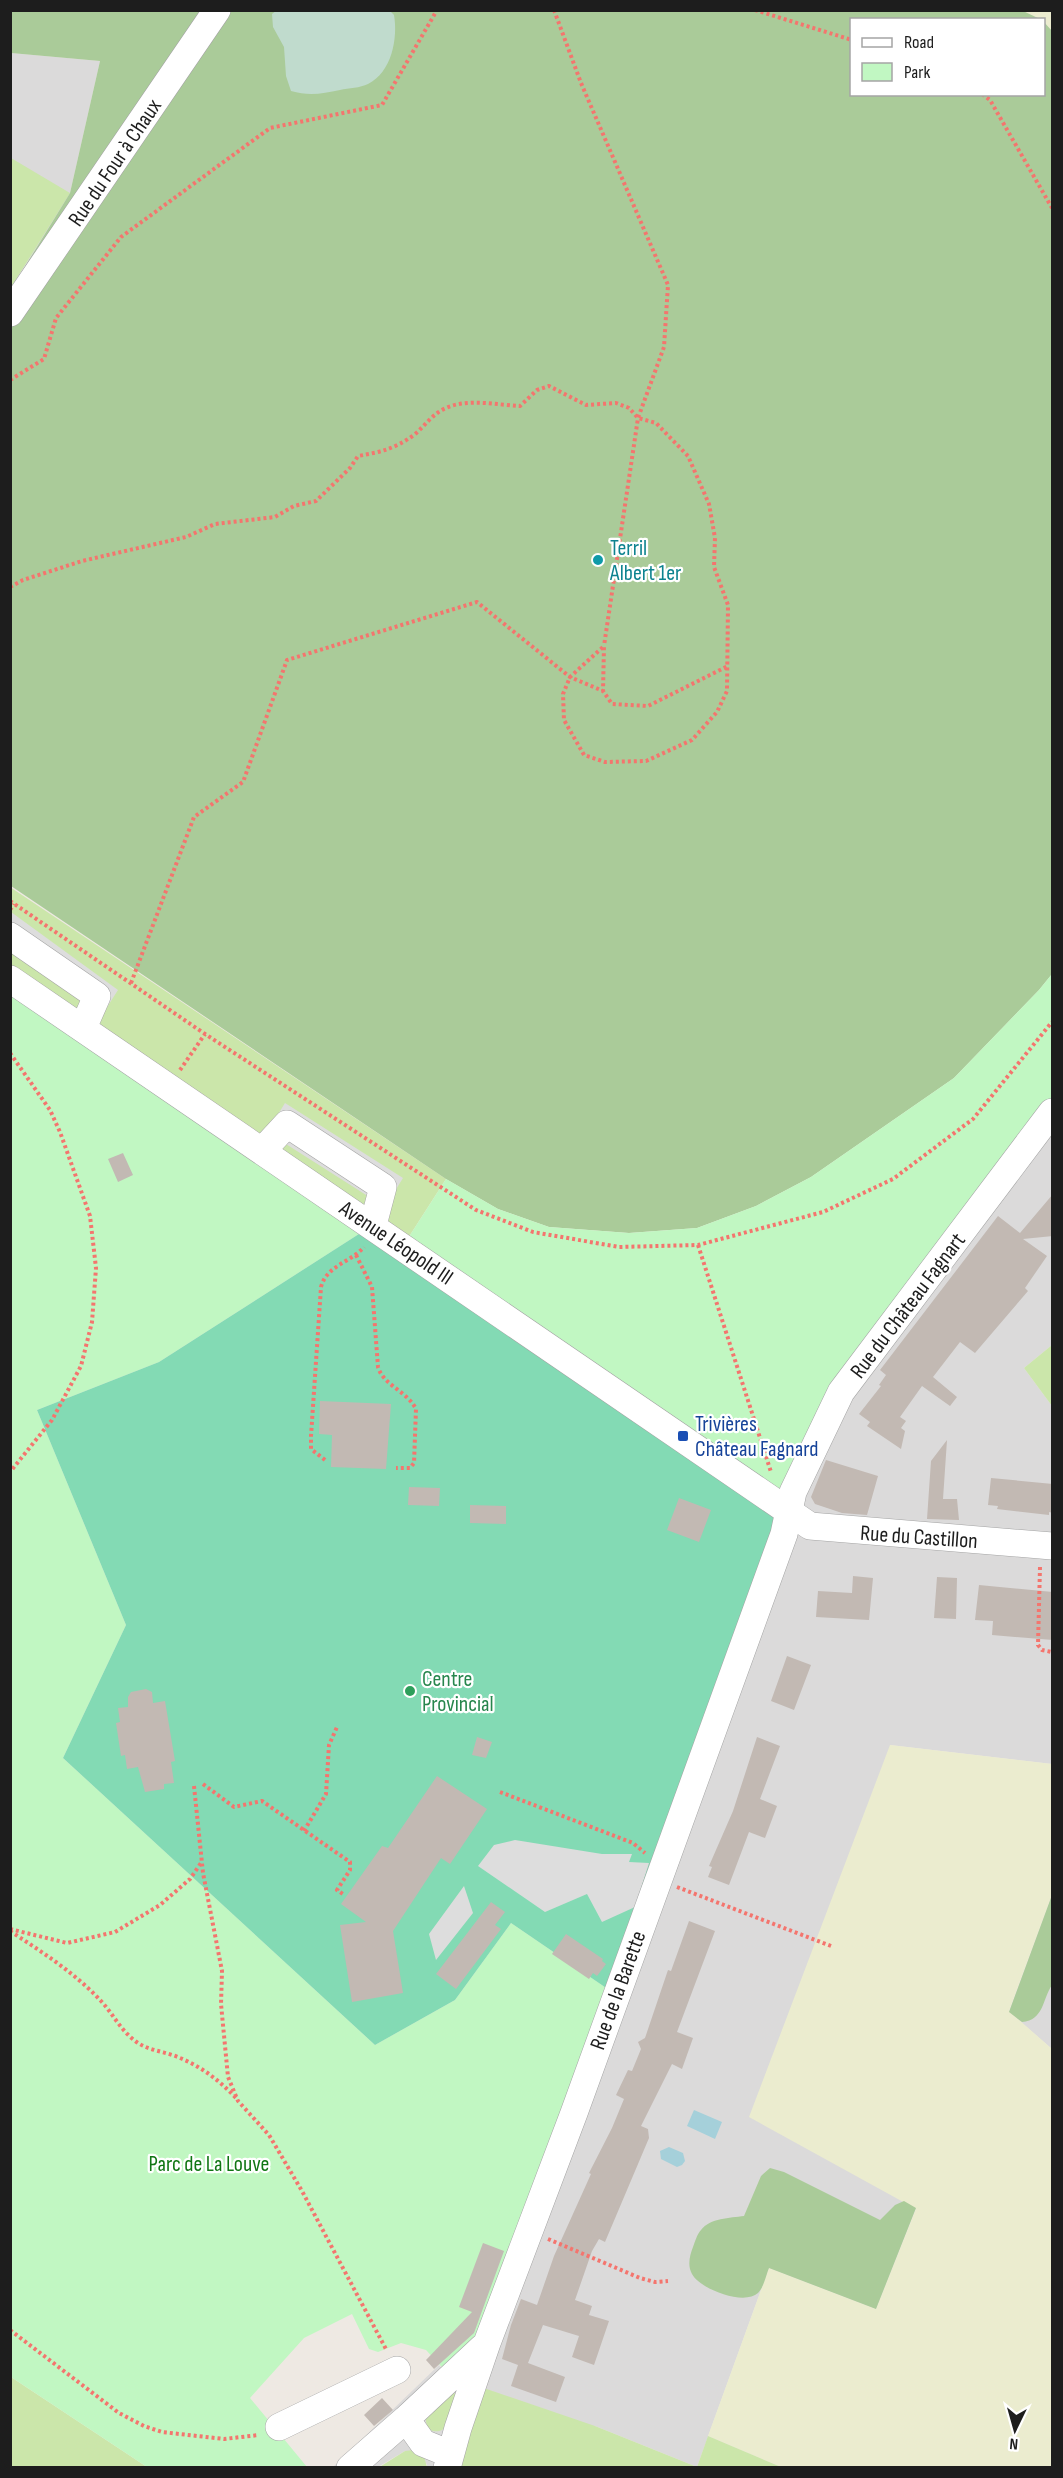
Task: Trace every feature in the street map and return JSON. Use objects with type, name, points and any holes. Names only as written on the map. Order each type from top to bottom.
[{"type":"street","name":"Rue du Four à Chaux","points":[[10,313],[217,10]]},
{"type":"street","points":[[10,936],[97,996],[83,1029]]},
{"type":"street","name":"Avenue Léopold III","points":[[10,979],[786,1510]]},
{"type":"street","name":"Rue du Château Fagnart","points":[[786,1510],[841,1392],[1053,1112]]},
{"type":"street","points":[[262,1151],[287,1124],[383,1187],[375,1227]]},
{"type":"street","name":"Rue du Castillon","points":[[786,1510],[810,1526],[827,1529],[1047,1546]]},
{"type":"street","name":"Rue de la Barette","points":[[449,2461],[487,2343],[784,1534],[786,1510]]},
{"type":"street","points":[[350,2468],[487,2343]]},
{"type":"street","points":[[279,2427],[397,2370]]},
{"type":"street","points":[[413,2412],[423,2444],[449,2461]]},
{"type":"path","points":[[10,380],[44,360],[56,318],[121,237],[270,128],[382,105],[436,10]]},
{"type":"path","points":[[554,10],[580,83],[668,285],[664,347],[638,418],[604,646],[603,691]]},
{"type":"path","points":[[755,10],[850,39]]},
{"type":"path","points":[[985,96],[990,100],[1053,208]]},
{"type":"path","points":[[10,587],[23,580],[82,561],[186,537],[215,524],[275,517],[294,506],[316,501],[350,468],[358,456],[390,450],[415,433],[429,418],[447,407],[481,403],[520,406],[537,390],[549,386],[586,405],[616,403],[629,408],[638,418],[656,423],[688,456],[709,504],[715,538],[714,567],[728,605],[727,691],[717,712],[692,740],[646,761],[605,762],[584,754],[564,720],[563,694],[570,677],[604,646]]},
{"type":"path","points":[[131,983],[194,817],[243,782],[286,660],[477,603],[570,677],[603,691],[612,704],[648,706],[728,666]]},
{"type":"path","points":[[10,910],[12,902],[205,1034],[476,1210],[533,1232],[619,1247],[698,1245],[823,1212],[893,1179],[973,1119],[1053,1022]]},
{"type":"path","points":[[168,1088],[205,1034]]},
{"type":"path","points":[[10,1053],[50,1110],[60,1132],[90,1216],[96,1268],[92,1323],[81,1366],[52,1420],[10,1472]]},
{"type":"path","points":[[325,1460],[311,1449],[310,1436],[321,1287],[323,1278],[331,1270],[356,1255],[375,1227]]},
{"type":"path","points":[[698,1245],[771,1473]]},
{"type":"path","points":[[356,1255],[372,1287],[380,1374],[413,1402],[416,1408],[414,1463],[410,1468],[396,1468]]},
{"type":"path","points":[[1047,1546],[1037,1637],[1038,1645],[1042,1650],[1053,1652]]},
{"type":"path","points":[[304,1831],[326,1794],[329,1746],[337,1727]]},
{"type":"path","points":[[203,1784],[234,1807],[262,1801],[350,1862],[350,1870],[337,1890],[343,1894]]},
{"type":"path","points":[[194,1786],[202,1862],[222,1971],[221,2004],[228,2077],[238,2101]]},
{"type":"path","points":[[500,1792],[633,1843],[646,1853]]},
{"type":"path","points":[[10,1930],[67,1943],[115,1932],[160,1905],[190,1880],[202,1862]]},
{"type":"path","points":[[657,1879],[831,1946]]},
{"type":"path","points":[[10,1930],[66,1969],[101,2001],[134,2040],[158,2052],[178,2057],[221,2082],[269,2135],[397,2370]]},
{"type":"path","points":[[529,2231],[640,2278],[655,2282],[668,2281]]},
{"type":"path","points":[[10,2330],[119,2413],[144,2426],[162,2432],[224,2439],[262,2435],[279,2427]]},
{"type":"shaded area","points":[[11,53],[100,61],[70,193],[11,291]]},
{"type":"shaded area","points":[[11,912],[118,990],[102,1015],[11,951]]},
{"type":"shaded area","points":[[285,1103],[403,1178],[385,1207],[267,1132]]},
{"type":"shaded area","points":[[1052,1112],[1052,1345],[1024,1368],[1052,1406],[1052,1764],[890,1745],[916,2208],[876,2309],[769,2268],[697,2467],[595,2426],[447,2467],[427,2467],[427,2464],[405,2451],[378,2467],[332,2468],[439,2365],[451,2377],[816,1441]]},
{"type":"shaded area","points":[[515,1840],[602,1854],[632,1854],[629,1862],[649,1863],[635,1907],[602,1922],[587,1894],[545,1912],[478,1866],[494,1845]]},
{"type":"shaded area","points":[[464,1886],[473,1913],[436,1960],[429,1934]]},
{"type":"shaded area","points":[[1052,1895],[1052,2049],[1009,2012]]},
{"type":"green space","points":[[277,10],[390,11],[394,15],[395,24],[392,54],[383,71],[368,84],[327,93],[303,94],[291,91],[286,76],[284,47],[273,27],[272,14]]},
{"type":"green space","points":[[1021,10],[1038,18],[850,18],[850,96],[1045,96],[1045,23],[1052,31],[1052,974],[954,1078],[811,1177],[756,1206],[697,1228],[629,1233],[549,1227],[498,1209],[446,1179],[11,886],[10,291],[70,193],[100,61],[11,53],[11,11]]},
{"type":"green space","points":[[1021,11],[1052,11],[1052,31],[1045,23],[1045,18]]},
{"type":"green space","points":[[11,158],[70,193],[10,289]]},
{"type":"green space","points":[[10,887],[446,1179],[403,1246],[11,979]]},
{"type":"green space","points":[[1052,974],[1052,1112],[841,1392],[789,1513],[403,1246],[446,1179],[498,1209],[549,1227],[629,1233],[697,1228],[756,1206],[811,1177],[954,1078]]},
{"type":"green space","name":"Parc de La Louve","points":[[10,979],[373,1225],[159,1362],[37,1410],[126,1625],[63,1758],[375,2045],[455,2000],[511,1923],[615,1994],[487,2343],[451,2377],[426,2350],[401,2343],[378,2352],[369,2349],[352,2314],[304,2338],[250,2398],[307,2467],[147,2467],[11,2377]]},
{"type":"green space","name":"Centre Provincial","points":[[373,1225],[782,1507],[615,1994],[511,1923],[455,2000],[375,2045],[63,1758],[126,1625],[37,1410],[159,1362]]},
{"type":"green space","points":[[1052,1345],[1052,1406],[1024,1368]]},
{"type":"green space","points":[[890,1745],[1052,1764],[1052,1895],[1009,2011],[1052,2049],[1052,2467],[781,2467],[708,2436],[769,2268],[876,2309],[916,2209],[749,2117]]},
{"type":"green space","points":[[1052,1895],[1052,1985],[1039,2013],[1022,2022],[1009,2012]]},
{"type":"green space","points":[[770,2168],[784,2172],[880,2220],[895,2205],[904,2201],[916,2208],[876,2309],[769,2268],[758,2293],[743,2298],[713,2290],[692,2274],[690,2257],[700,2232],[705,2226],[715,2221],[744,2216],[761,2176]]},
{"type":"green space","points":[[11,2377],[147,2467],[11,2467]]},
{"type":"green space","points":[[472,2384],[595,2426],[697,2467],[708,2436],[781,2467],[447,2468]]},
{"type":"green space","points":[[452,2392],[456,2394],[444,2429],[431,2430],[426,2418]]},
{"type":"green space","points":[[413,2450],[423,2453],[427,2467],[378,2468],[405,2451]]},
{"type":"water","points":[[694,2110],[722,2122],[715,2139],[687,2126]]},
{"type":"water","points":[[669,2147],[683,2153],[685,2161],[682,2165],[677,2167],[661,2159],[660,2151]]},
{"type":"building","points":[[123,1153],[133,1175],[118,1182],[108,1159]]},
{"type":"building","points":[[1053,1194],[1053,1236],[1023,1239],[1047,1256],[1025,1288],[1028,1291],[975,1353],[960,1342],[933,1377],[957,1397],[950,1406],[922,1386],[900,1417],[906,1421],[901,1428],[905,1431],[901,1449],[867,1426],[870,1422],[859,1414],[881,1386],[879,1385],[886,1375],[880,1370],[998,1216],[1020,1233]]},
{"type":"building","points":[[320,1401],[391,1404],[386,1469],[331,1467],[332,1435],[319,1434]]},
{"type":"building","points":[[947,1440],[943,1499],[957,1499],[959,1520],[927,1519],[931,1461]]},
{"type":"building","points":[[826,1460],[878,1476],[867,1515],[842,1513],[815,1504],[811,1497]]},
{"type":"building","points":[[991,1478],[1053,1484],[1053,1513],[1049,1512],[1049,1515],[997,1509],[998,1506],[988,1505]]},
{"type":"building","points":[[409,1487],[440,1488],[439,1506],[408,1505]]},
{"type":"building","points":[[679,1498],[711,1510],[699,1542],[667,1530]]},
{"type":"building","points":[[470,1505],[506,1506],[506,1524],[470,1523]]},
{"type":"building","points":[[853,1576],[873,1578],[869,1620],[816,1617],[818,1591],[852,1593]]},
{"type":"building","points":[[937,1577],[957,1578],[956,1619],[934,1618]]},
{"type":"building","points":[[979,1585],[1053,1592],[1053,1640],[992,1635],[993,1621],[975,1620]]},
{"type":"building","points":[[787,1656],[811,1665],[794,1710],[771,1701]]},
{"type":"building","points":[[146,1689],[152,1692],[153,1703],[165,1701],[175,1761],[171,1762],[174,1783],[164,1784],[164,1789],[145,1792],[138,1767],[127,1769],[125,1755],[121,1756],[116,1723],[120,1722],[118,1708],[128,1707],[128,1697],[131,1692]]},
{"type":"building","points":[[477,1737],[492,1742],[486,1758],[472,1755]]},
{"type":"building","points":[[757,1737],[780,1746],[760,1799],[777,1806],[765,1838],[749,1832],[729,1885],[708,1877],[712,1867],[709,1866],[733,1811]]},
{"type":"building","points":[[437,1776],[487,1809],[450,1864],[441,1858],[393,1931],[403,1993],[352,2002],[340,1925],[366,1922],[341,1904],[382,1846],[388,1848]]},
{"type":"building","points":[[491,1902],[505,1912],[495,1925],[501,1929],[456,1989],[436,1974]]},
{"type":"building","points":[[689,1921],[715,1931],[677,2032],[693,2038],[682,2069],[672,2064],[641,2126],[648,2129],[649,2138],[605,2242],[599,2239],[592,2251],[575,2300],[592,2306],[589,2315],[609,2321],[594,2365],[572,2357],[579,2336],[543,2325],[528,2363],[565,2377],[556,2402],[511,2386],[518,2365],[502,2359],[511,2325],[521,2299],[537,2305],[554,2256],[591,2174],[589,2173],[624,2099],[616,2095],[628,2070],[632,2071],[641,2049],[638,2042],[645,2038],[668,1970],[671,1971]]},
{"type":"building","points":[[566,1934],[603,1959],[602,1961],[606,1964],[597,1976],[593,1973],[589,1979],[552,1954]]},
{"type":"building","points":[[483,2243],[504,2251],[474,2333],[434,2369],[426,2360],[472,2312],[459,2307]]},
{"type":"building","points":[[382,2398],[393,2410],[374,2426],[364,2415]]},
{"type":"place","name":"Terril Albert 1er","points":[[598,560]]},
{"type":"place","name":"Trivières Château Fagnard","points":[[683,1436]]},
{"type":"place","name":"Centre Provincial","points":[[410,1691]]}]
